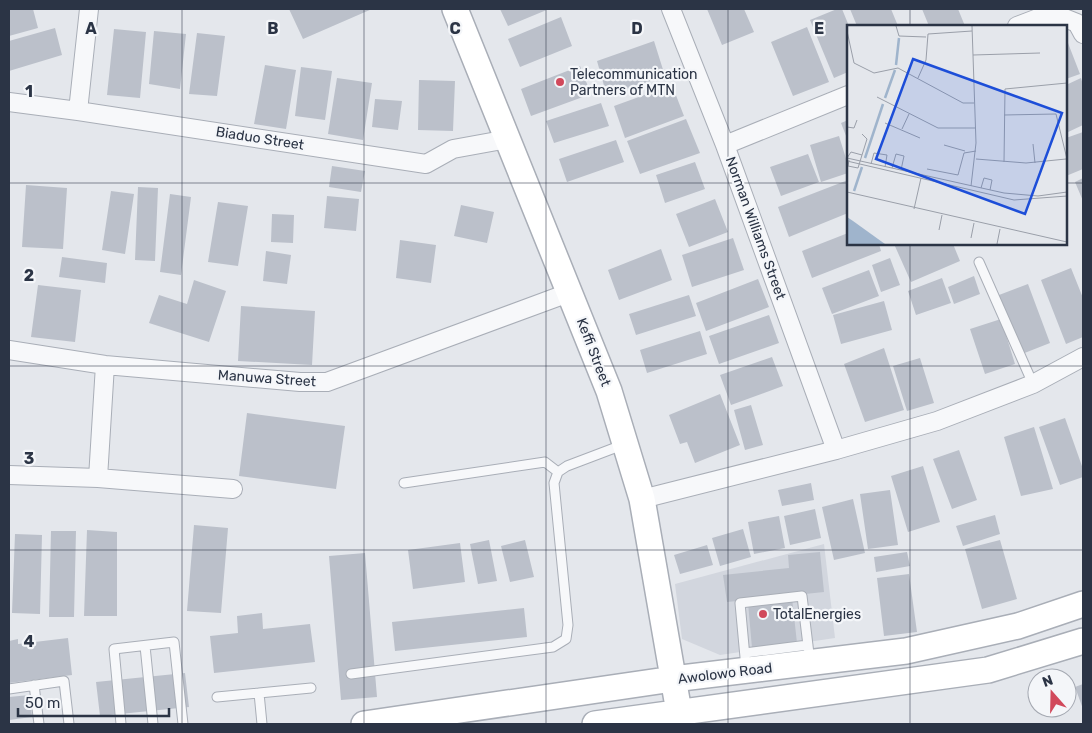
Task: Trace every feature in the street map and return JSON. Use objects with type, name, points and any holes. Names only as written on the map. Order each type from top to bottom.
[{"type":"main road","name":"Keffi Street","points":[[455,9],[609,391],[642,499],[679,712]]},
{"type":"main road","name":"Awolowo Road","points":[[364,724],[674,679],[746,661],[809,654],[916,649],[1018,626],[1083,604]]},
{"type":"main road","points":[[595,724],[988,670],[1083,641]]},
{"type":"street","points":[[78,111],[89,9]]},
{"type":"street","name":"Norman Williams Street","points":[[671,9],[725,145],[836,450]]},
{"type":"street","points":[[1020,25],[1038,18],[1057,15],[1077,23],[1083,34]]},
{"type":"street","points":[[725,145],[847,95]]},
{"type":"street","name":"Biaduo Street","points":[[9,102],[426,164],[453,149],[508,139]]},
{"type":"street","name":"Manuwa Street","points":[[9,350],[105,365],[300,382],[327,382],[570,292]]},
{"type":"street","points":[[642,499],[836,450],[937,421],[1033,384],[1083,357]]},
{"type":"street","points":[[98,478],[105,365]]},
{"type":"street","points":[[9,475],[98,478],[233,489]]},
{"type":"lane","points":[[978,262],[1033,384]]},
{"type":"lane","points":[[352,674],[553,647],[566,639],[568,625],[554,482],[558,472],[567,466],[625,444]]},
{"type":"lane","points":[[404,483],[545,462],[558,472]]},
{"type":"lane","points":[[802,596],[809,654],[785,646],[767,648],[746,661],[740,603],[802,596]]},
{"type":"lane","points":[[122,724],[114,649],[174,642],[183,724]]},
{"type":"lane","points":[[145,646],[153,724]]},
{"type":"lane","points":[[9,689],[64,681],[66,724]]},
{"type":"lane","points":[[34,685],[39,724]]},
{"type":"lane","points":[[217,697],[311,688]]},
{"type":"lane","points":[[259,693],[262,724]]},
{"type":"shaded area","points":[[824,544],[835,638],[720,655],[682,639],[675,584]]},
{"type":"building","points":[[9,9],[33,9],[38,28],[9,36]]},
{"type":"building","points":[[289,9],[372,9],[303,39]]},
{"type":"building","points":[[500,9],[549,9],[508,26]]},
{"type":"building","points":[[707,9],[744,9],[754,32],[722,45]]},
{"type":"building","points":[[837,9],[842,9],[849,25],[847,25],[847,72],[834,78],[810,20]]},
{"type":"building","points":[[850,9],[891,9],[898,25],[857,25]]},
{"type":"building","points":[[922,9],[958,9],[965,25],[929,25]]},
{"type":"building","points":[[561,17],[572,46],[520,67],[508,39]]},
{"type":"building","points":[[807,27],[829,82],[793,96],[771,42]]},
{"type":"building","points":[[55,28],[62,55],[9,71],[9,41]]},
{"type":"building","points":[[114,29],[146,32],[140,98],[107,95]]},
{"type":"building","points":[[154,31],[186,34],[180,89],[149,84]]},
{"type":"building","points":[[197,33],[225,36],[217,96],[189,94]]},
{"type":"building","points":[[654,41],[665,76],[607,96],[597,61]]},
{"type":"building","points":[[1067,44],[1080,74],[1067,79]]},
{"type":"building","points":[[265,65],[296,70],[286,129],[254,124]]},
{"type":"building","points":[[580,66],[591,94],[531,116],[521,89]]},
{"type":"building","points":[[301,67],[332,71],[325,120],[295,116]]},
{"type":"building","points":[[337,78],[372,83],[363,140],[328,134]]},
{"type":"building","points":[[1081,78],[1083,85],[1083,125],[1067,133],[1067,85]]},
{"type":"building","points":[[419,80],[455,81],[453,131],[418,130]]},
{"type":"building","points":[[672,85],[684,116],[625,138],[614,106]]},
{"type":"building","points":[[375,99],[402,101],[398,130],[372,127]]},
{"type":"building","points":[[601,103],[609,126],[554,143],[546,121]]},
{"type":"building","points":[[686,119],[700,153],[640,174],[627,141]]},
{"type":"building","points":[[847,120],[847,138],[841,123]]},
{"type":"building","points":[[1083,132],[1083,169],[1067,176],[1067,138]]},
{"type":"building","points":[[839,136],[847,162],[847,173],[821,182],[810,145]]},
{"type":"building","points":[[616,140],[624,162],[567,182],[559,159]]},
{"type":"building","points":[[808,154],[819,182],[781,196],[770,167]]},
{"type":"building","points":[[695,162],[705,189],[665,203],[656,175]]},
{"type":"building","points":[[332,166],[365,171],[361,192],[329,187]]},
{"type":"building","points":[[1083,178],[1083,201],[1075,182]]},
{"type":"building","points":[[847,180],[847,213],[789,237],[778,207]]},
{"type":"building","points":[[26,185],[67,188],[63,249],[22,247]]},
{"type":"building","points":[[138,187],[158,188],[155,261],[135,260]]},
{"type":"building","points":[[111,191],[134,194],[125,254],[102,250]]},
{"type":"building","points":[[170,194],[191,197],[181,275],[160,272]]},
{"type":"building","points":[[327,196],[359,199],[356,231],[324,228]]},
{"type":"building","points":[[715,199],[728,232],[689,247],[676,214]]},
{"type":"building","points":[[218,202],[248,206],[238,266],[208,262]]},
{"type":"building","points":[[461,205],[494,212],[487,243],[454,236]]},
{"type":"building","points":[[272,214],[294,215],[293,243],[271,242]]},
{"type":"building","points":[[847,233],[847,245],[879,245],[881,251],[812,278],[802,251]]},
{"type":"building","points":[[733,238],[744,270],[692,287],[682,255]]},
{"type":"building","points":[[400,240],[436,245],[431,283],[396,278]]},
{"type":"building","points":[[894,245],[953,245],[960,261],[911,282]]},
{"type":"building","points":[[661,249],[672,280],[619,300],[608,270]]},
{"type":"building","points":[[266,251],[291,255],[287,284],[263,281]]},
{"type":"building","points":[[62,257],[107,263],[105,283],[59,277]]},
{"type":"building","points":[[890,258],[900,285],[881,292],[872,265]]},
{"type":"building","points":[[1071,268],[1083,298],[1083,337],[1066,344],[1041,280]]},
{"type":"building","points":[[869,270],[879,296],[832,314],[822,288]]},
{"type":"building","points":[[974,276],[980,294],[954,304],[948,287]]},
{"type":"building","points":[[942,278],[951,303],[916,315],[908,291]]},
{"type":"building","points":[[758,279],[769,307],[706,331],[696,303]]},
{"type":"building","points":[[194,280],[226,291],[209,342],[149,323],[159,295],[187,304]]},
{"type":"building","points":[[1028,284],[1050,343],[1022,354],[999,295]]},
{"type":"building","points":[[38,285],[81,290],[75,342],[31,337]]},
{"type":"building","points":[[689,295],[696,316],[636,335],[629,314]]},
{"type":"building","points":[[884,301],[892,330],[841,344],[833,315]]},
{"type":"building","points":[[241,306],[315,311],[312,365],[238,361]]},
{"type":"building","points":[[769,315],[779,343],[719,364],[709,336]]},
{"type":"building","points":[[1001,319],[1015,364],[985,374],[970,329]]},
{"type":"building","points":[[700,331],[707,354],[647,373],[640,350]]},
{"type":"building","points":[[884,348],[904,410],[865,422],[844,364]]},
{"type":"building","points":[[772,357],[783,386],[731,405],[720,375]]},
{"type":"building","points":[[920,358],[934,403],[907,411],[893,366]]},
{"type":"building","points":[[720,394],[740,445],[695,463],[687,442],[680,444],[669,415]]},
{"type":"building","points":[[751,405],[763,445],[745,450],[734,410]]},
{"type":"building","points":[[247,413],[345,426],[336,489],[239,476]]},
{"type":"building","points":[[1065,418],[1083,469],[1083,477],[1060,485],[1039,427]]},
{"type":"building","points":[[1034,427],[1053,489],[1021,496],[1004,437]]},
{"type":"building","points":[[959,450],[977,500],[952,509],[933,459]]},
{"type":"building","points":[[923,466],[940,522],[908,532],[891,476]]},
{"type":"building","points":[[811,483],[814,500],[782,506],[778,490]]},
{"type":"building","points":[[890,490],[898,545],[868,549],[860,494]]},
{"type":"building","points":[[853,499],[865,553],[834,560],[822,507]]},
{"type":"building","points":[[815,509],[821,538],[790,545],[784,516]]},
{"type":"building","points":[[995,515],[1000,534],[963,546],[956,526]]},
{"type":"building","points":[[779,516],[785,548],[754,554],[748,522]]},
{"type":"building","points":[[194,525],[228,528],[221,613],[187,611]]},
{"type":"building","points":[[743,529],[751,557],[720,566],[712,538]]},
{"type":"building","points":[[87,530],[117,532],[117,616],[84,616]]},
{"type":"building","points":[[51,531],[76,531],[74,617],[49,617]]},
{"type":"building","points":[[15,534],[42,535],[40,614],[12,613]]},
{"type":"building","points":[[489,540],[497,581],[478,584],[470,544]]},
{"type":"building","points":[[525,540],[534,577],[510,582],[501,546]]},
{"type":"building","points":[[1000,540],[1017,599],[982,609],[965,549]]},
{"type":"building","points":[[460,543],[465,582],[413,589],[408,550]]},
{"type":"building","points":[[707,545],[713,565],[680,574],[674,555]]},
{"type":"building","points":[[820,552],[824,592],[727,602],[723,575],[789,568],[788,555]]},
{"type":"building","points":[[907,552],[910,566],[876,572],[874,557]]},
{"type":"building","points":[[365,553],[377,697],[341,700],[329,556]]},
{"type":"building","points":[[909,574],[917,632],[884,636],[877,578]]},
{"type":"building","points":[[792,598],[797,643],[752,648],[748,603]]},
{"type":"building","points":[[524,608],[527,637],[395,651],[392,622]]},
{"type":"building","points":[[262,613],[263,629],[310,624],[315,662],[214,673],[210,636],[238,633],[237,616]]},
{"type":"building","points":[[68,638],[72,675],[9,683],[9,641],[18,639],[18,644]]},
{"type":"building","points":[[185,673],[189,707],[100,716],[96,682]]},
{"type":"building","points":[[1083,684],[1083,709],[1077,692],[1077,686]]},
{"type":"building","points":[[30,695],[32,717],[9,720],[9,697]]},
{"type":"place","name":"Telecommunication Partners of MTN","points":[[560,82]]},
{"type":"place","name":"TotalEnergies","points":[[763,614]]}]
